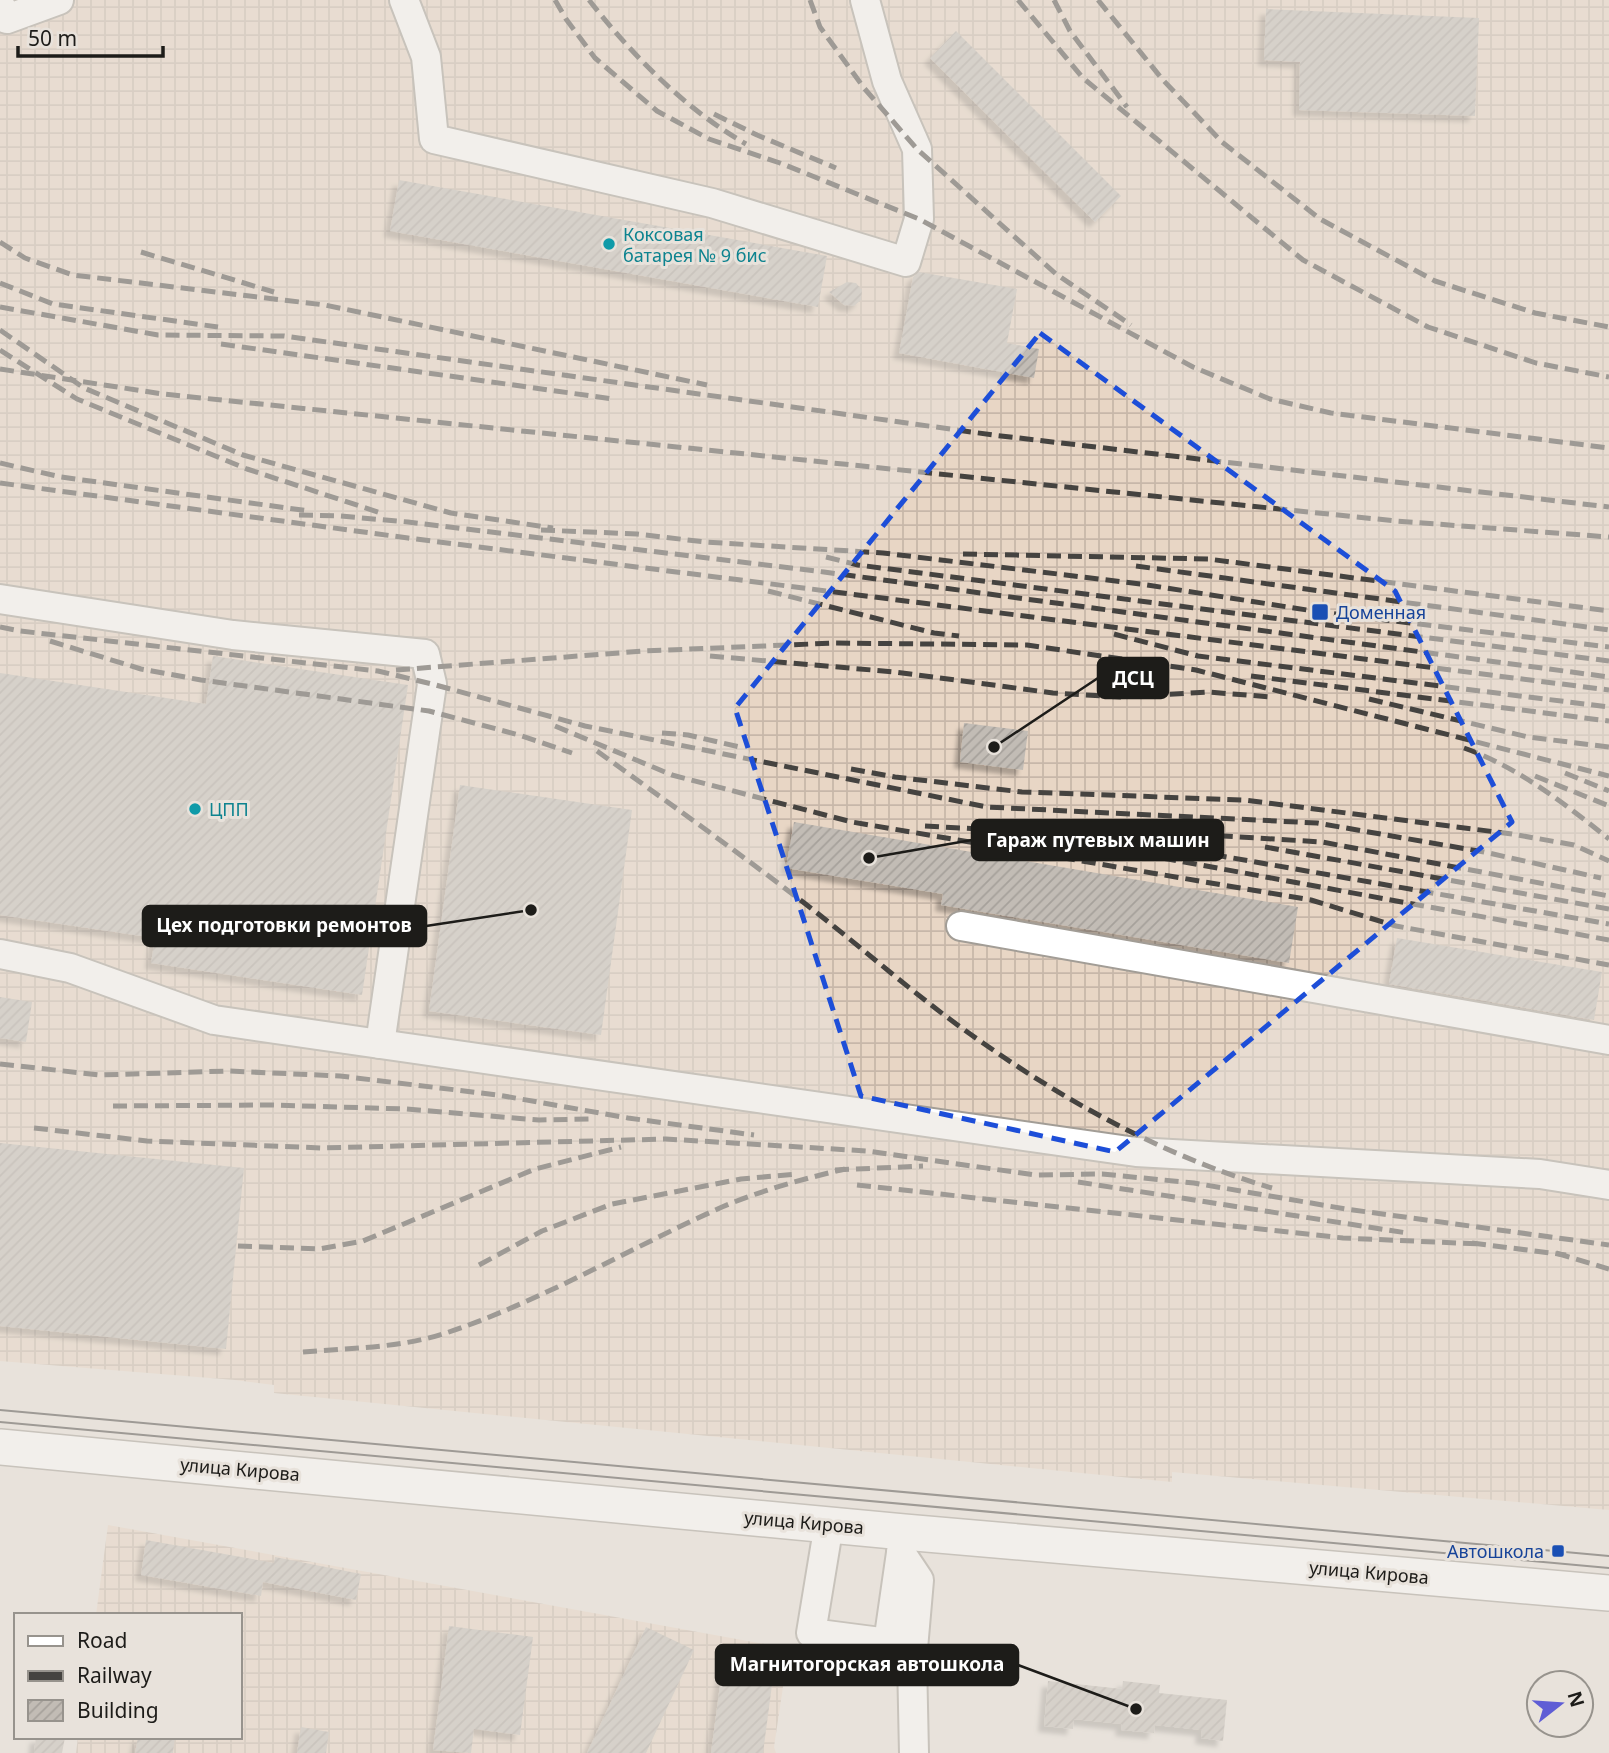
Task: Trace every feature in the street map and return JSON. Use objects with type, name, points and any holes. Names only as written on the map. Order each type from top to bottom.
[{"type":"main road","name":"улица Кирова","points":[[0,1447],[829,1524],[902,1542],[1609,1593]]},
{"type":"lane","points":[[0,5],[7,19],[59,0]]},
{"type":"lane","points":[[404,0],[426,57],[434,139],[712,202],[906,262],[919,219],[917,149],[887,82],[865,0]]},
{"type":"lane","points":[[0,599],[233,635],[425,654],[432,684],[380,1044]]},
{"type":"lane","points":[[961,926],[1609,1040]]},
{"type":"lane","points":[[0,954],[69,968],[214,1020],[380,1044],[1136,1152],[1540,1174],[1609,1185]]},
{"type":"lane","points":[[829,1524],[811,1633],[888,1643],[902,1542]]},
{"type":"lane","points":[[902,1542],[919,1580],[912,1660],[914,1753]]},
{"type":"highlighted area","points":[[1040,333],[1395,591],[1512,822],[1115,1152],[861,1096],[735,708]]},
{"type":"shaded area","points":[[0,0],[1609,0],[1609,1510],[1172,1472],[1172,1482],[274,1393],[274,1385],[235,1380],[0,1361]]},
{"type":"shaded area","points":[[108,1525],[781,1647],[787,1660],[774,1747],[776,1753],[76,1753],[78,1739],[242,1739],[242,1613],[96,1613]]},
{"type":"building","points":[[1266,9],[1479,18],[1475,116],[1299,110],[1300,62],[1264,60]]},
{"type":"building","points":[[956,31],[1121,196],[1095,222],[930,58]]},
{"type":"building","name":"Коксовая батарея № 9 бис","points":[[399,180],[827,256],[818,307],[390,231]]},
{"type":"building","points":[[919,272],[1017,289],[1007,343],[1039,349],[1034,378],[899,353],[913,277]]},
{"type":"building","points":[[847,282],[856,283],[862,290],[861,300],[854,306],[844,305],[829,292]]},
{"type":"building","name":"ЦПП","points":[[213,656],[408,685],[362,995],[151,963],[155,938],[0,915],[0,673],[206,704]]},
{"type":"building","points":[[964,723],[1028,731],[1023,770],[960,762]]},
{"type":"building","points":[[460,785],[632,810],[601,1035],[429,1011]]},
{"type":"building","points":[[794,822],[1298,907],[1289,963],[941,905],[943,894],[786,868]]},
{"type":"building","points":[[1397,938],[1602,972],[1594,1020],[1389,984]]},
{"type":"building","points":[[0,997],[32,1002],[26,1042],[0,1038]]},
{"type":"building","points":[[0,1143],[244,1168],[226,1349],[0,1326]]},
{"type":"building","points":[[146,1540],[274,1563],[275,1557],[361,1574],[356,1600],[263,1582],[261,1596],[141,1575]]},
{"type":"building","points":[[449,1626],[533,1637],[520,1735],[474,1729],[471,1753],[433,1750]]},
{"type":"building","points":[[646,1627],[694,1650],[646,1753],[587,1753]]},
{"type":"building","points":[[724,1655],[775,1662],[763,1753],[711,1753]]},
{"type":"building","points":[[1048,1681],[1122,1689],[1123,1681],[1160,1685],[1159,1693],[1227,1700],[1223,1741],[1201,1738],[1202,1730],[1155,1725],[1154,1733],[1121,1730],[1122,1724],[1074,1719],[1073,1729],[1044,1726]]},
{"type":"building","points":[[301,1727],[329,1732],[326,1753],[297,1753]]},
{"type":"building","points":[[36,1739],[65,1739],[62,1753],[34,1753]]},
{"type":"building","points":[[138,1739],[175,1739],[173,1753],[135,1753]]},
{"type":"tram line","points":[[0,1410],[1609,1556]]},
{"type":"tram line","points":[[0,1422],[1609,1568]]},
{"type":"railway","points":[[555,0],[595,58],[657,111],[709,139],[780,163],[919,219],[1193,367],[1270,399],[1331,413],[1609,448]]},
{"type":"railway","points":[[589,0],[641,61],[681,98],[746,144]]},
{"type":"railway","points":[[810,0],[820,27],[864,88],[917,149],[1056,274],[1131,325]]},
{"type":"railway","points":[[1018,0],[1083,78],[1303,260],[1428,327],[1536,363],[1609,377]]},
{"type":"railway","points":[[1054,0],[1070,31],[1127,107]]},
{"type":"railway","points":[[1098,0],[1163,80],[1222,142],[1320,219],[1435,281],[1535,313],[1609,327]]},
{"type":"railway","points":[[714,114],[836,168]]},
{"type":"railway","points":[[0,242],[25,258],[73,275],[325,305],[707,385]]},
{"type":"railway","points":[[141,252],[274,292]]},
{"type":"railway","points":[[0,283],[53,304],[218,327]]},
{"type":"railway","points":[[0,307],[158,335],[284,336],[993,435],[1609,507]]},
{"type":"railway","points":[[0,330],[84,388],[243,455],[451,513],[553,528]]},
{"type":"railway","points":[[221,344],[613,399]]},
{"type":"railway","points":[[0,350],[77,399],[247,469],[381,513]]},
{"type":"railway","points":[[0,369],[163,394],[1396,521],[1609,537]]},
{"type":"railway","points":[[0,463],[61,477],[309,511]]},
{"type":"railway","points":[[0,483],[408,538],[1609,690]]},
{"type":"railway","points":[[299,515],[408,522],[824,572],[1609,677]]},
{"type":"railway","points":[[541,530],[637,534],[705,542],[883,553],[1141,584],[1320,612],[1609,647]]},
{"type":"railway","points":[[963,554],[1208,559],[1609,611]]},
{"type":"railway","points":[[826,557],[858,565],[1609,661]]},
{"type":"railway","points":[[1136,566],[1609,630]]},
{"type":"railway","points":[[768,591],[934,633],[959,636]]},
{"type":"railway","points":[[0,627],[378,671],[585,726],[987,807],[1317,823],[1484,852],[1601,878]]},
{"type":"railway","points":[[1114,634],[1198,656],[1609,707]]},
{"type":"railway","points":[[50,641],[141,669],[201,680],[429,711],[519,735],[572,753]]},
{"type":"railway","points":[[396,670],[644,651],[835,643],[1027,645],[1196,670],[1609,776]]},
{"type":"railway","points":[[710,656],[895,672],[1053,693],[1120,697],[1208,692],[1271,697]]},
{"type":"railway","points":[[1251,676],[1609,721]]},
{"type":"railway","points":[[1369,699],[1528,737],[1609,747]]},
{"type":"railway","points":[[555,726],[672,775],[852,822],[1311,900],[1396,926],[1609,965]]},
{"type":"railway","points":[[662,733],[688,735],[744,748]]},
{"type":"railway","points":[[1464,748],[1522,776],[1609,839]]},
{"type":"railway","points":[[597,751],[777,883],[937,1009],[1016,1066],[1086,1108],[1158,1145],[1234,1176],[1272,1188]]},
{"type":"railway","points":[[851,769],[1022,792],[1244,800],[1512,834],[1574,845],[1609,861]]},
{"type":"railway","points":[[1565,773],[1609,791]]},
{"type":"railway","points":[[1535,776],[1609,806]]},
{"type":"railway","points":[[925,826],[1014,831],[1192,834],[1322,842],[1609,896]]},
{"type":"railway","points":[[1059,839],[1609,940]]},
{"type":"railway","points":[[1130,840],[1609,924]]},
{"type":"railway","points":[[1265,847],[1609,909]]},
{"type":"railway","points":[[0,1064],[100,1075],[229,1071],[340,1076],[498,1095],[628,1118],[754,1135]]},
{"type":"railway","points":[[113,1106],[271,1105],[406,1109],[539,1120],[593,1119]]},
{"type":"railway","points":[[34,1128],[147,1141],[322,1148],[666,1139],[867,1151],[1035,1175],[1102,1174],[1194,1183],[1346,1209],[1609,1245]]},
{"type":"railway","points":[[238,1246],[319,1249],[363,1241],[535,1169],[621,1147]]},
{"type":"railway","points":[[835,1170],[923,1166]]},
{"type":"railway","points":[[303,1352],[393,1345],[446,1333],[517,1306],[722,1207],[783,1185],[845,1169]]},
{"type":"railway","points":[[479,1265],[542,1231],[612,1204],[741,1179],[797,1174]]},
{"type":"railway","points":[[1078,1182],[1407,1233]]},
{"type":"railway","points":[[857,1185],[1343,1238],[1480,1244]]},
{"type":"railway","points":[[1472,1243],[1566,1255]]},
{"type":"railway","points":[[1556,1253],[1609,1269]]},
{"type":"place","name":"Коксовая батарея № 9 бис","points":[[609,244]]},
{"type":"place","name":"Доменная","points":[[1320,612]]},
{"type":"place","name":"ДСЦ","points":[[994,747]]},
{"type":"place","name":"ЦПП","points":[[195,809]]},
{"type":"place","name":"Гараж путевых машин","points":[[869,858]]},
{"type":"place","name":"Цех подготовки ремонтов","points":[[531,910]]},
{"type":"place","name":"Автошкола","points":[[1558,1551]]},
{"type":"place","name":"Магнитогорская автошкола","points":[[1136,1709]]}]
